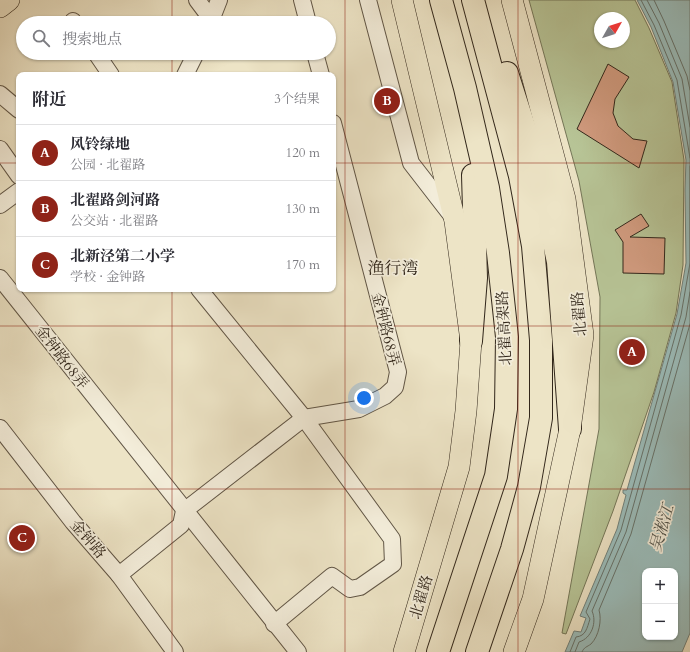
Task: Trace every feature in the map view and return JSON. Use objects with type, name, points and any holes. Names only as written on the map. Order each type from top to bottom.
[{"type":"highway","name":"北翟高架路","points":[[438,652],[496,476],[506,408],[507,337],[498,253],[488,188],[465,88],[441,0]]},
{"type":"highway","points":[[473,0],[510,79],[540,176],[558,262],[570,429]]},
{"type":"highway","points":[[473,0],[520,176],[533,246],[541,340],[541,418],[529,487],[512,549],[477,652]]},
{"type":"highway","points":[[465,88],[475,191],[476,278],[470,341]]},
{"type":"main road","points":[[0,7],[9,0]]},
{"type":"main road","name":"北翟路","points":[[402,0],[456,221],[470,341],[466,411],[459,467],[404,652]]},
{"type":"main road","name":"北翟路","points":[[512,0],[565,199],[583,335],[570,429],[533,599],[514,652]]},
{"type":"street","points":[[197,0],[207,16]]},
{"type":"street","points":[[213,16],[219,0]]},
{"type":"street","points":[[302,0],[306,16]]},
{"type":"street","points":[[368,0],[411,163],[456,221]]},
{"type":"street","points":[[101,60],[110,72]]},
{"type":"street","points":[[186,72],[192,60]]},
{"type":"street","points":[[317,60],[320,72]]},
{"type":"street","points":[[0,94],[16,107]]},
{"type":"street","name":"金钟路68弄","points":[[119,575],[181,525],[184,511],[304,418],[359,409],[385,396],[395,387],[398,372],[336,134]]},
{"type":"street","points":[[0,149],[16,172]]},
{"type":"street","points":[[0,205],[16,193]]},
{"type":"street","name":"金钟路68弄","points":[[0,278],[184,511]]},
{"type":"street","points":[[201,292],[304,418],[392,539],[393,564],[360,587],[350,589],[332,576],[274,624]]},
{"type":"street","name":"金钟路","points":[[0,428],[73,522],[119,575],[175,652]]},
{"type":"street","points":[[184,511],[298,652]]},
{"type":"green space","points":[[529,0],[635,0],[649,28],[672,82],[684,160],[683,265],[676,313],[654,392],[613,511],[566,634],[562,633],[599,429],[600,297],[579,181]]},
{"type":"water","name":"吴淞江","points":[[637,0],[690,0],[690,633],[682,652],[565,652],[574,631],[581,632],[586,618],[580,616],[617,529],[626,495],[623,493],[623,490],[627,490],[677,314],[686,263],[686,160],[673,82],[651,27]]},
{"type":"building","points":[[608,64],[629,77],[615,99],[613,113],[618,126],[633,139],[647,141],[639,168],[577,129]]},
{"type":"building","points":[[641,214],[649,226],[630,237],[665,238],[664,274],[623,273],[623,242],[615,230]]},
{"type":"place","name":"北翟路剑河路","points":[[387,101]]},
{"type":"place","name":"风铃绿地","points":[[632,352]]},
{"type":"place","name":"北新泾第二小学","points":[[22,538]]},
{"type":"district","name":"渔行湾","points":[[393,268]]}]
